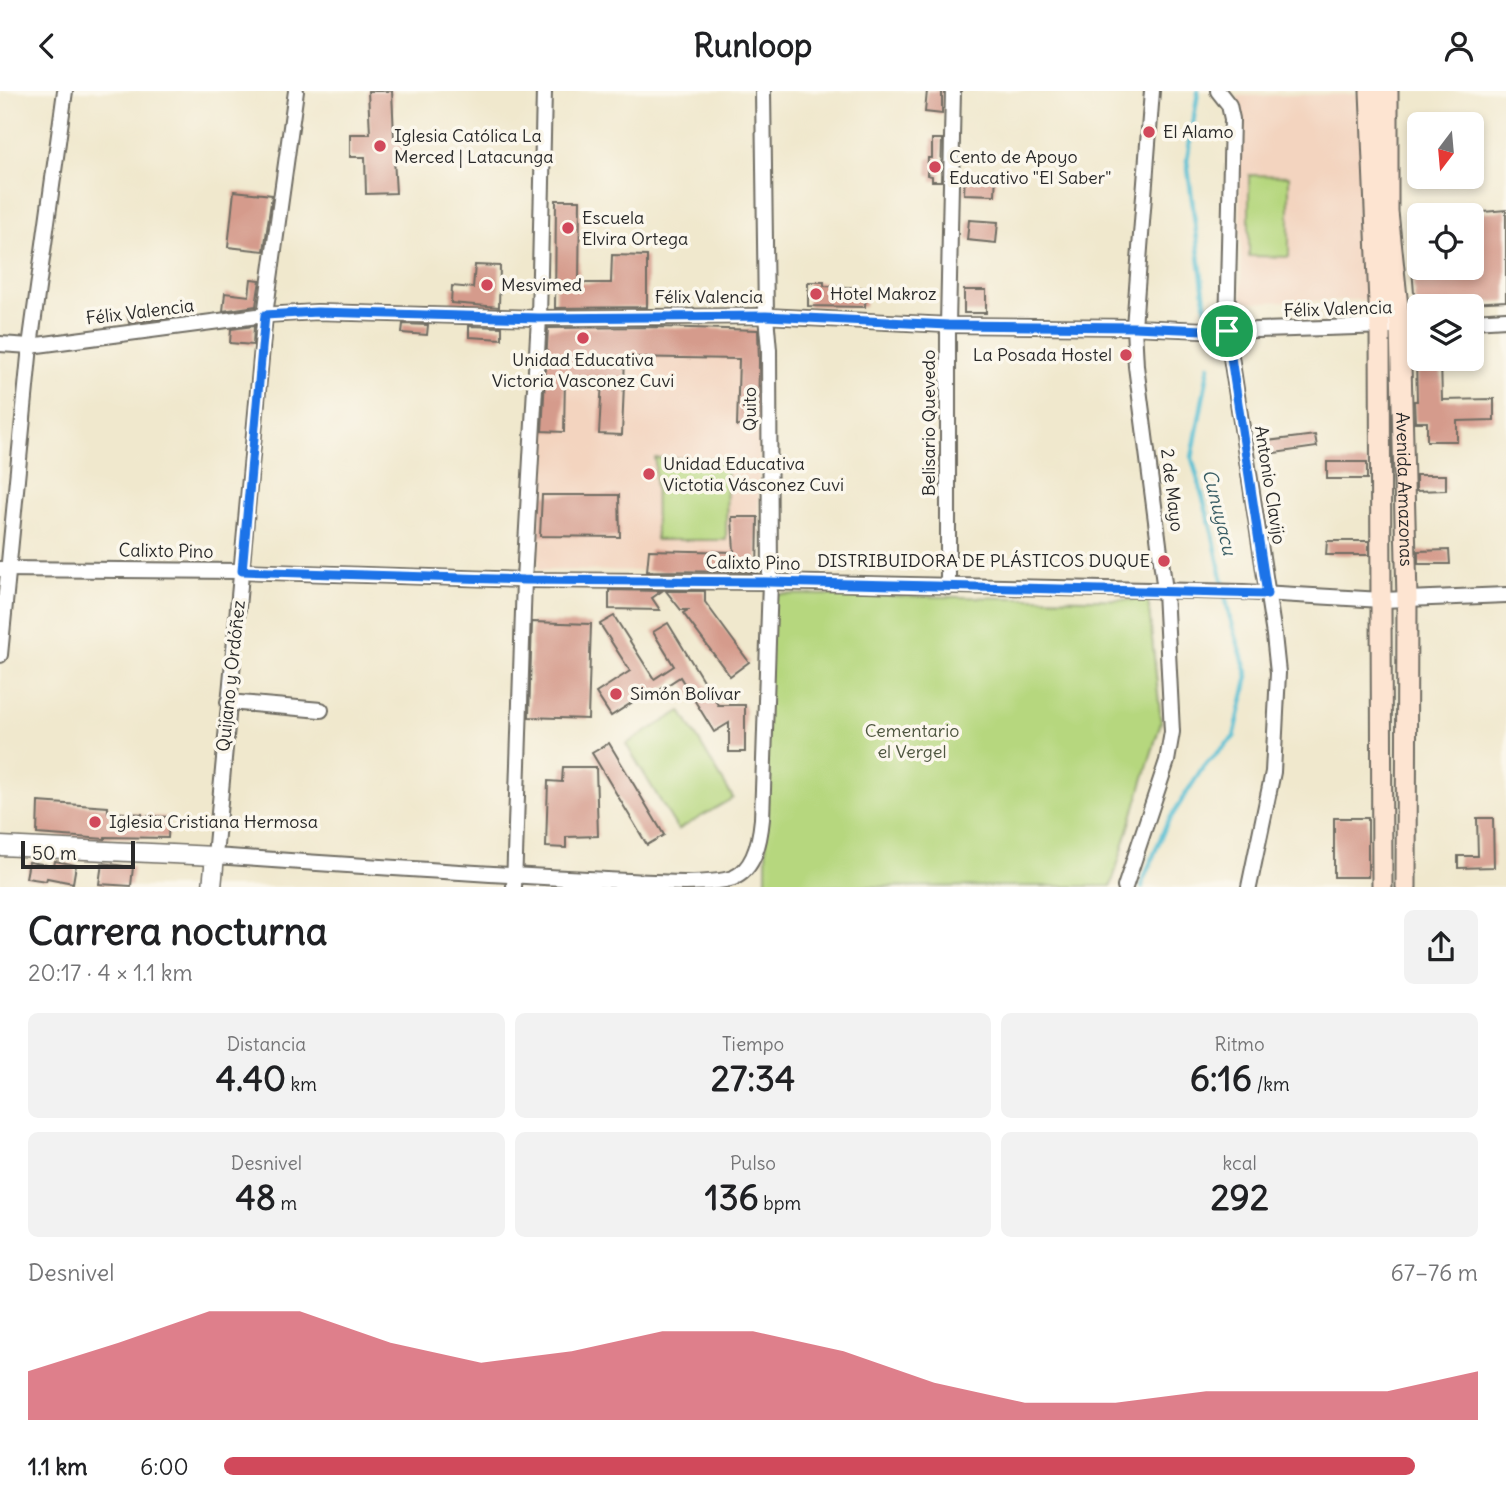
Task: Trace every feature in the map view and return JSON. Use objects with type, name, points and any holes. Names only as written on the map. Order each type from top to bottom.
[{"type":"main road","name":"Avenida Amazonas","points":[[1370,91],[1380,327],[1382,887]]},
{"type":"main road","name":"Avenida Amazonas","points":[[1388,91],[1388,212],[1407,310]]},
{"type":"main road","name":"Avenida Amazonas","points":[[1406,887],[1409,371]]},
{"type":"street","points":[[0,655],[4,569],[30,346],[65,91]]},
{"type":"street","name":"Quijano y Ordóñez","points":[[212,887],[265,315],[296,91]]},
{"type":"street","points":[[515,881],[524,580],[539,318],[544,91]]},
{"type":"street","name":"Quito","points":[[737,882],[760,839],[770,582],[769,350],[766,316],[763,91]]},
{"type":"street","name":"Belisario Quevedo","points":[[948,587],[948,325],[953,91]]},
{"type":"street","name":"2 de Mayo","points":[[1125,887],[1167,761],[1172,732],[1165,591],[1136,366],[1134,327],[1152,91]]},
{"type":"street","name":"Antonio Clavijo","points":[[1219,91],[1229,105],[1232,119],[1227,331],[1278,673],[1273,772],[1249,887]]},
{"type":"street","name":"Félix Valencia","points":[[0,344],[30,346],[265,315],[317,312],[539,318],[766,316],[948,325],[1227,331],[1407,325]]},
{"type":"street","points":[[1484,320],[1506,319]]},
{"type":"street","name":"Calixto Pino","points":[[4,569],[242,571],[524,580],[770,582],[1243,592],[1381,600],[1506,595]]},
{"type":"street","points":[[228,702],[321,710]]},
{"type":"street","points":[[0,846],[215,856],[515,881],[737,882]]},
{"type":"shaded area","points":[[1362,94],[1367,300],[1242,302],[1238,96]]},
{"type":"shaded area","name":"Unidad Educativa Victotia Vásconez Cuvi","points":[[542,322],[762,330],[757,572],[538,570]]},
{"type":"green space","points":[[1249,175],[1289,176],[1289,257],[1249,256]]},
{"type":"green space","points":[[655,458],[727,459],[726,540],[656,540]]},
{"type":"green space","name":"Cementario el Vergel","points":[[767,594],[1148,600],[1161,722],[1111,886],[766,887]]},
{"type":"green space","points":[[681,711],[733,798],[678,830],[626,744]]},
{"type":"building","name":"Iglesia Católica La Merced | Latacunga","points":[[368,91],[392,91],[394,136],[409,135],[410,159],[394,158],[396,193],[366,194],[365,157],[350,157],[350,134],[370,134]]},
{"type":"building","points":[[927,91],[942,91],[942,114],[925,112]]},
{"type":"building","points":[[932,139],[942,139],[941,181],[932,181],[932,176],[927,175],[928,158],[932,158]]},
{"type":"building","points":[[965,172],[996,173],[995,195],[964,194]]},
{"type":"building","points":[[234,191],[272,195],[264,251],[228,247]]},
{"type":"building","name":"Escuela Elvira Ortega","points":[[556,200],[580,200],[579,283],[611,283],[612,255],[647,256],[647,307],[555,308]]},
{"type":"building","points":[[1506,210],[1506,301],[1484,302],[1484,294],[1414,294],[1413,280],[1484,280],[1484,212]]},
{"type":"building","points":[[969,220],[998,222],[996,243],[967,240]]},
{"type":"building","name":"Mesvimed","points":[[475,265],[500,266],[499,307],[451,303],[452,286],[473,288]]},
{"type":"building","points":[[251,279],[260,280],[256,306],[223,311],[225,293],[249,296]]},
{"type":"building","points":[[808,282],[824,282],[824,286],[866,288],[865,307],[808,306]]},
{"type":"building","points":[[964,290],[986,290],[986,313],[964,313]]},
{"type":"building","points":[[157,306],[176,306],[176,317],[129,323],[127,312]]},
{"type":"building","points":[[403,324],[428,325],[427,335],[402,333]]},
{"type":"building","points":[[254,326],[253,345],[230,343],[231,329]]},
{"type":"building","points":[[469,326],[502,327],[502,339],[469,337]]},
{"type":"building","points":[[548,328],[758,330],[758,427],[737,426],[739,359],[625,357],[622,435],[599,434],[602,380],[565,378],[564,432],[542,431]]},
{"type":"building","points":[[1416,371],[1441,371],[1442,400],[1494,399],[1494,420],[1457,421],[1457,441],[1427,441],[1427,422],[1415,422],[1414,401],[1417,401]]},
{"type":"building","points":[[1315,435],[1317,447],[1261,455],[1259,442]]},
{"type":"building","points":[[1327,462],[1367,462],[1367,479],[1327,479]]},
{"type":"building","points":[[1416,475],[1446,475],[1446,490],[1416,491]]},
{"type":"building","points":[[542,495],[619,495],[620,537],[540,536]]},
{"type":"building","points":[[732,517],[758,517],[757,572],[647,571],[649,550],[734,552]]},
{"type":"building","points":[[1327,541],[1369,541],[1369,555],[1326,555]]},
{"type":"building","points":[[1449,550],[1450,564],[1418,564],[1418,551]]},
{"type":"building","points":[[609,590],[662,591],[652,598],[660,610],[609,609]]},
{"type":"building","points":[[666,591],[705,591],[705,602],[749,662],[730,676],[683,613],[688,610],[681,610]]},
{"type":"building","points":[[614,616],[654,679],[674,666],[653,632],[668,623],[718,705],[745,705],[745,752],[729,752],[729,723],[714,732],[680,677],[649,697],[647,693],[611,716],[596,693],[630,671],[600,624]]},
{"type":"building","points":[[532,622],[591,624],[588,719],[529,717]]},
{"type":"building","points":[[609,743],[664,835],[647,845],[592,753]]},
{"type":"building","points":[[563,767],[596,767],[598,836],[566,837],[566,848],[546,847],[548,781],[562,782]]},
{"type":"building","points":[[38,802],[108,807],[108,812],[169,817],[168,838],[105,839],[37,834]]},
{"type":"building","points":[[1334,818],[1368,818],[1368,877],[1334,877]]},
{"type":"building","points":[[1477,818],[1493,818],[1494,867],[1458,868],[1458,856],[1478,856]]},
{"type":"building","points":[[55,861],[76,865],[73,883],[47,878],[46,881],[26,878],[29,862],[54,866]]},
{"type":"building","points":[[102,863],[133,867],[131,886],[99,884]]},
{"type":"waterway","name":"Cunuyacu","points":[[1198,92],[1187,160],[1206,310]]},
{"type":"waterway","name":"Cunuyacu","points":[[1142,887],[1166,825],[1203,767],[1234,737],[1248,676],[1229,614],[1213,535],[1192,458],[1209,366]]},
{"type":"place","name":"El Alamo","points":[[1149,132]]},
{"type":"place","name":"Iglesia Católica La Merced | Latacunga","points":[[380,146]]},
{"type":"place","name":"Cento de Apoyo Educativo \"El Saber\"","points":[[935,167]]},
{"type":"place","name":"Escuela Elvira Ortega","points":[[568,228]]},
{"type":"place","name":"Mesvimed","points":[[487,285]]},
{"type":"place","name":"Hotel Makroz","points":[[816,294]]},
{"type":"place","name":"Unidad Educativa Victoria Vasconez Cuvi","points":[[583,338]]},
{"type":"place","name":"La Posada Hostel","points":[[1126,355]]},
{"type":"place","name":"Unidad Educativa Victotia Vásconez Cuvi","points":[[649,474]]},
{"type":"place","name":"DISTRIBUIDORA DE PLÁSTICOS DUQUE","points":[[1164,561]]},
{"type":"place","name":"Simón Bolívar","points":[[616,694]]},
{"type":"place","name":"Iglesia Cristiana Hermosa","points":[[95,822]]},
{"type":"route","points":[[317,312],[539,318],[766,316],[948,325],[1227,331],[1267,594],[770,582],[524,580],[242,571],[265,315],[317,312]]}]
